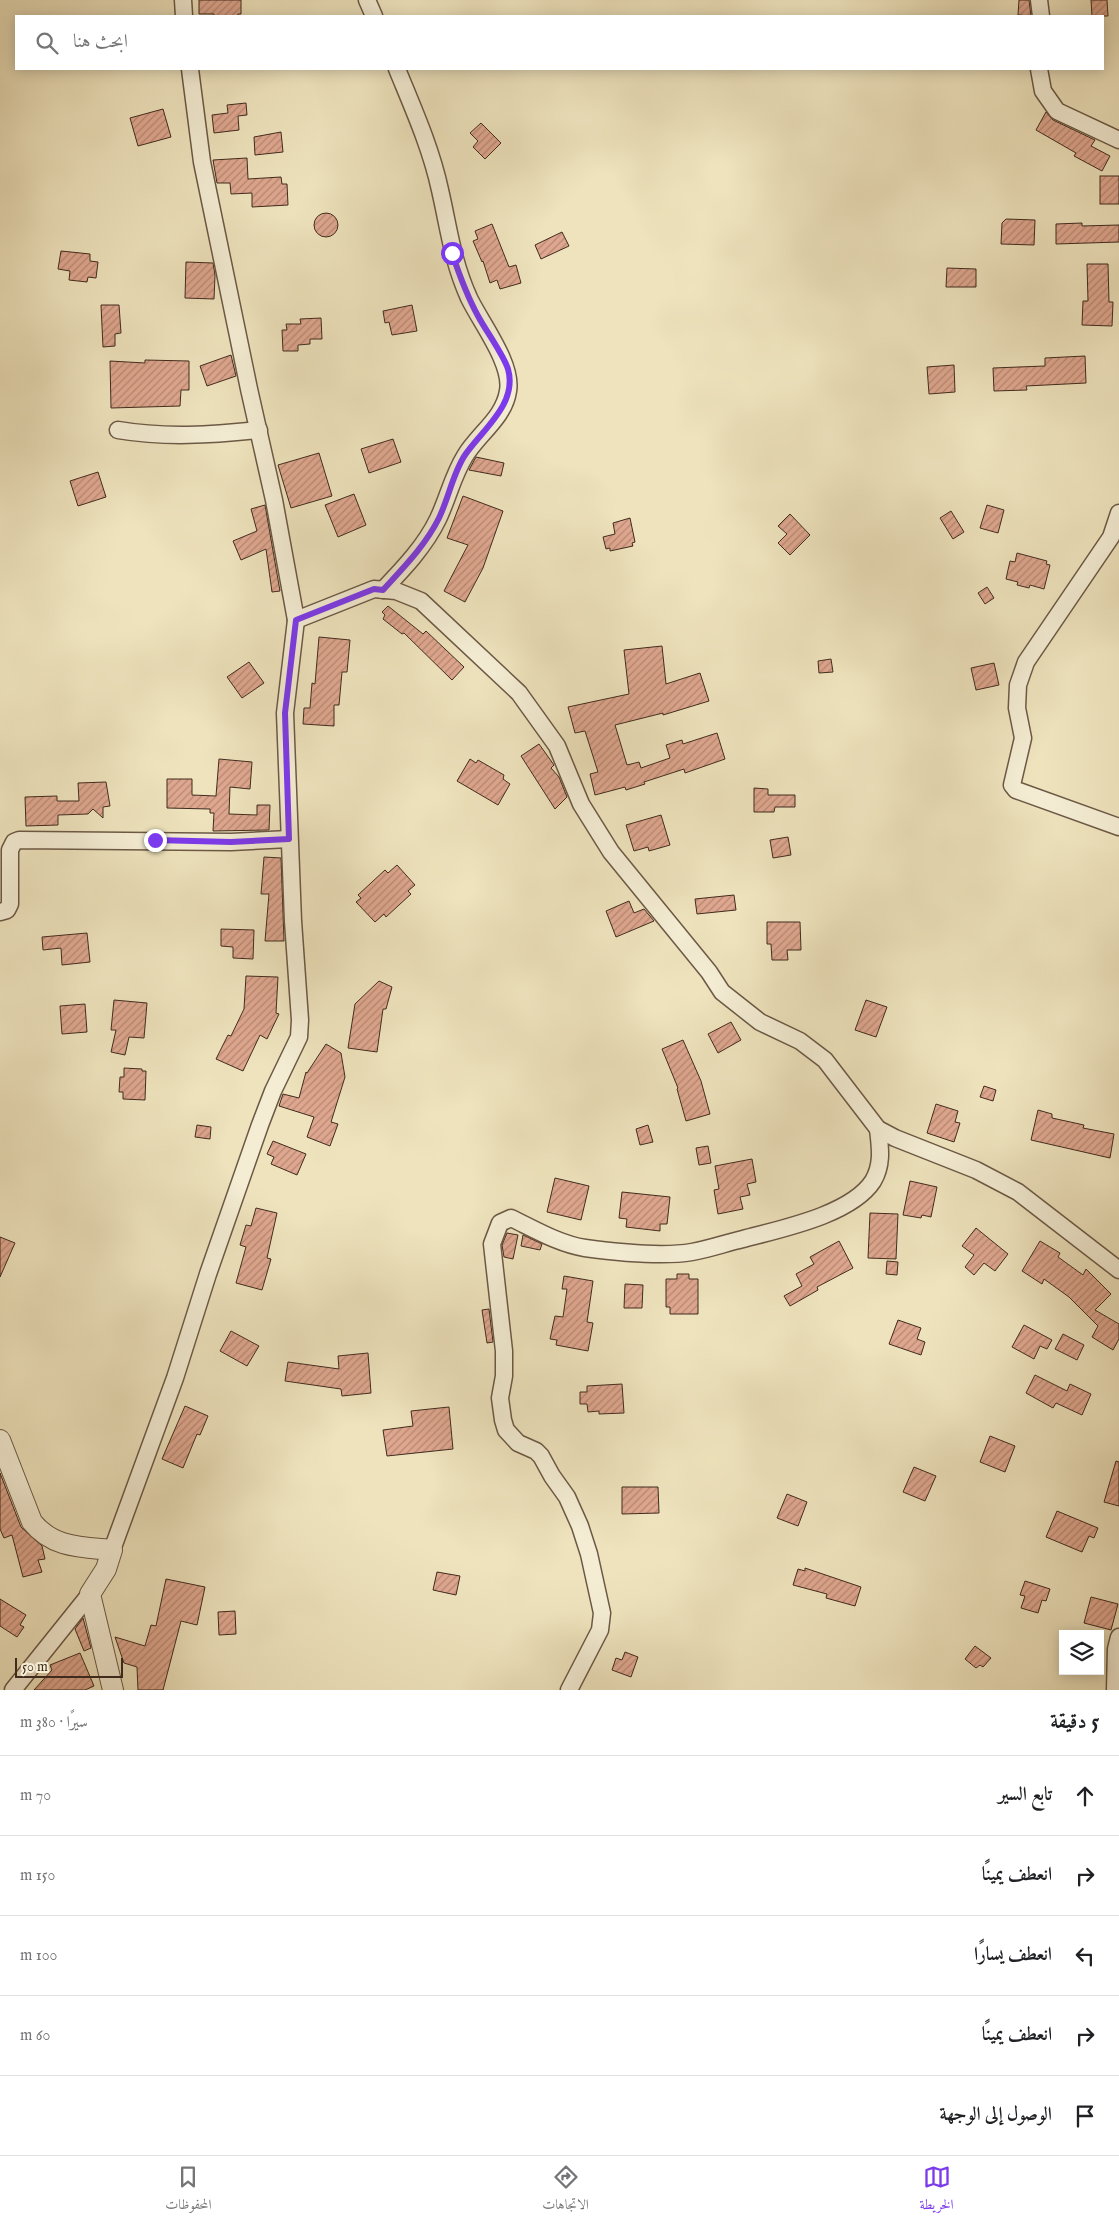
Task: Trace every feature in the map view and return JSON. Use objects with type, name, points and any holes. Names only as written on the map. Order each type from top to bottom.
[{"type":"street","points":[[183,0],[184,15]]},
{"type":"street","points":[[367,0],[374,15]]},
{"type":"street","points":[[1039,0],[1041,15]]},
{"type":"street","points":[[13,1690],[90,1594],[106,1569],[175,1378],[208,1274],[260,1125],[273,1090],[298,1037],[300,1020],[289,839],[285,713],[296,620],[259,430],[202,162],[190,70]]},
{"type":"street","points":[[383,590],[428,538],[452,487],[458,468],[466,454],[488,429],[501,408],[508,391],[508,370],[476,313],[461,280],[452,253],[432,161],[397,70]]},
{"type":"street","points":[[1039,70],[1043,91],[1057,111],[1119,140]]},
{"type":"street","points":[[118,430],[139,434],[182,435],[259,430]]},
{"type":"street","points":[[1119,513],[1110,537],[1026,662],[1018,685],[1017,708],[1023,738],[1012,785],[1016,790],[1119,827]]},
{"type":"street","points":[[296,620],[374,589],[396,591],[421,601],[519,693],[557,746],[581,804],[611,852],[709,972],[722,992],[760,1022],[800,1041],[825,1060],[878,1129],[895,1138],[976,1170],[1018,1192],[1119,1270]]},
{"type":"street","points":[[0,912],[7,910],[10,904],[10,850],[14,842],[19,840],[231,842],[289,839]]},
{"type":"street","points":[[569,1690],[600,1630],[602,1613],[589,1554],[580,1526],[567,1497],[541,1456],[536,1451],[518,1443],[506,1430],[503,1420],[500,1398],[504,1376],[504,1351],[492,1244],[500,1222],[511,1218],[540,1232],[584,1248],[663,1254],[692,1252],[717,1246],[803,1223],[856,1198],[873,1180],[879,1169],[881,1155],[878,1129]]},
{"type":"street","points":[[0,1440],[32,1522],[41,1532],[59,1544],[112,1550]]},
{"type":"street","points":[[90,1594],[113,1690]]},
{"type":"street","points":[[1115,1690],[1116,1650],[1119,1637]]},
{"type":"building","points":[[199,0],[241,0],[241,14],[238,15],[199,14]]},
{"type":"building","points":[[1019,0],[1029,0],[1031,15],[1018,15]]},
{"type":"building","points":[[1091,0],[1107,0],[1108,16],[1092,15]]},
{"type":"building","points":[[246,103],[247,115],[238,116],[239,130],[214,133],[212,115],[228,113],[227,105]]},
{"type":"building","points":[[163,109],[171,137],[138,146],[130,118]]},
{"type":"building","points":[[1046,112],[1053,120],[1095,140],[1091,146],[1110,156],[1102,171],[1074,156],[1076,153],[1036,130]]},
{"type":"building","points":[[481,123],[501,143],[485,159],[473,147],[478,141],[470,133]]},
{"type":"building","points":[[281,132],[283,152],[255,155],[254,137]]},
{"type":"building","points":[[247,158],[248,179],[281,177],[282,184],[287,184],[288,205],[252,207],[252,193],[231,194],[230,183],[217,183],[213,160]]},
{"type":"building","points":[[1100,176],[1119,176],[1119,204],[1100,204]]},
{"type":"building","points":[[326,213],[335,216],[338,225],[335,234],[326,237],[317,234],[314,225],[317,216]]},
{"type":"building","points":[[1006,219],[1035,220],[1034,245],[1001,244],[1002,223]]},
{"type":"building","points":[[1082,223],[1082,226],[1119,225],[1119,242],[1056,244],[1056,224]]},
{"type":"building","points":[[492,224],[509,267],[516,265],[521,283],[500,289],[497,280],[490,283],[483,261],[473,241],[478,239],[475,231]]},
{"type":"building","points":[[562,232],[569,246],[541,259],[535,245]]},
{"type":"building","points":[[61,251],[90,254],[90,261],[98,262],[96,278],[88,277],[87,282],[69,280],[70,271],[58,269]]},
{"type":"building","points":[[186,262],[213,263],[215,275],[214,299],[185,298]]},
{"type":"building","points":[[1087,264],[1108,264],[1109,302],[1113,302],[1112,326],[1082,325],[1083,301],[1088,301]]},
{"type":"building","points":[[947,268],[976,269],[976,287],[946,287]]},
{"type":"building","points":[[101,305],[119,305],[121,333],[115,334],[115,346],[103,347]]},
{"type":"building","points":[[412,305],[417,331],[392,335],[389,322],[385,323],[383,311]]},
{"type":"building","points":[[321,318],[322,339],[310,339],[310,344],[298,345],[298,351],[283,351],[282,330],[287,330],[286,324],[301,324],[300,319]]},
{"type":"building","points":[[231,355],[236,376],[207,386],[200,366]]},
{"type":"building","points":[[1085,356],[1086,383],[1026,386],[1027,390],[994,391],[993,368],[1045,366],[1045,358]]},
{"type":"building","points":[[145,360],[189,361],[189,390],[181,390],[180,406],[111,408],[110,361],[145,363]]},
{"type":"building","points":[[954,365],[955,392],[929,394],[927,367]]},
{"type":"building","points":[[393,439],[401,462],[369,473],[361,449]]},
{"type":"building","points":[[319,453],[332,496],[291,508],[278,465]]},
{"type":"building","points":[[476,457],[504,463],[501,476],[469,470]]},
{"type":"building","points":[[98,472],[106,497],[78,506],[70,481]]},
{"type":"building","points":[[354,494],[366,525],[338,537],[325,505]]},
{"type":"building","points":[[463,496],[503,511],[483,568],[465,602],[444,591],[468,545],[447,538]]},
{"type":"building","points":[[265,505],[280,591],[272,592],[266,549],[241,560],[233,541],[257,531],[251,509]]},
{"type":"building","points":[[987,505],[1004,510],[998,533],[980,528]]},
{"type":"building","points":[[951,511],[964,532],[953,539],[940,518]]},
{"type":"building","points":[[790,514],[810,535],[790,555],[778,543],[787,534],[778,526]]},
{"type":"building","points":[[630,518],[635,542],[632,543],[633,546],[610,551],[610,548],[606,549],[603,537],[615,534],[613,523]]},
{"type":"building","points":[[1017,553],[1047,561],[1046,564],[1050,565],[1044,589],[1030,585],[1029,588],[1017,585],[1018,582],[1006,579],[1010,561],[1015,562]]},
{"type":"building","points":[[987,587],[994,598],[985,604],[978,593]]},
{"type":"building","points":[[388,606],[423,634],[426,631],[464,667],[452,680],[404,633],[402,634],[383,619],[385,615],[382,612]]},
{"type":"building","points":[[319,637],[350,640],[347,672],[342,672],[339,705],[334,705],[334,726],[303,724],[304,708],[310,708],[312,683],[315,684]]},
{"type":"building","points":[[662,646],[666,684],[700,673],[709,701],[663,715],[663,713],[615,725],[627,765],[639,762],[641,768],[670,758],[666,745],[682,740],[683,744],[717,733],[725,759],[685,773],[684,769],[626,790],[625,787],[595,795],[590,774],[598,772],[585,731],[575,733],[568,707],[629,694],[624,650]]},
{"type":"building","points":[[831,659],[833,672],[819,673],[818,661]]},
{"type":"building","points":[[249,662],[264,683],[242,698],[227,677]]},
{"type":"building","points":[[994,663],[999,685],[976,690],[971,668]]},
{"type":"building","points":[[539,744],[554,765],[551,768],[559,777],[567,797],[555,809],[521,756]]},
{"type":"building","points":[[219,759],[252,762],[250,789],[230,787],[229,814],[257,815],[257,805],[270,805],[269,830],[213,831],[214,813],[210,813],[210,809],[167,808],[167,779],[192,779],[192,795],[216,796]]},
{"type":"building","points":[[470,759],[476,763],[478,760],[504,775],[503,779],[510,784],[498,805],[457,781]]},
{"type":"building","points":[[106,782],[110,806],[103,807],[103,818],[93,809],[88,814],[58,815],[58,825],[26,826],[25,797],[57,796],[57,801],[79,801],[78,783]]},
{"type":"building","points":[[754,788],[768,789],[768,795],[795,795],[795,807],[775,807],[774,812],[754,812]]},
{"type":"building","points":[[661,815],[670,845],[649,851],[648,847],[634,851],[626,825]]},
{"type":"building","points":[[788,837],[791,855],[773,858],[770,840]]},
{"type":"building","points":[[264,857],[281,858],[284,941],[265,941],[269,894],[261,894]]},
{"type":"building","points":[[397,865],[415,885],[408,891],[411,894],[386,917],[384,914],[375,922],[356,902],[361,898],[358,895],[385,870],[388,873]]},
{"type":"building","points":[[734,895],[736,910],[697,914],[695,899]]},
{"type":"building","points":[[629,901],[634,913],[644,909],[654,921],[616,937],[606,911]]},
{"type":"building","points":[[767,922],[800,922],[801,950],[787,950],[788,960],[772,960],[771,944],[767,944]]},
{"type":"building","points":[[221,929],[254,930],[253,959],[233,958],[233,947],[221,946]]},
{"type":"building","points":[[87,933],[90,962],[62,965],[61,948],[43,950],[42,937]]},
{"type":"building","points":[[246,976],[278,977],[276,1013],[279,1014],[267,1039],[260,1035],[243,1071],[216,1059],[228,1035],[231,1036],[244,1009]]},
{"type":"building","points":[[379,981],[392,987],[386,1009],[383,1009],[377,1052],[348,1048],[355,1004]]},
{"type":"building","points":[[114,1000],[147,1003],[144,1038],[129,1037],[125,1055],[111,1052],[116,1030],[111,1030]]},
{"type":"building","points":[[866,1000],[887,1007],[876,1037],[855,1030]]},
{"type":"building","points":[[85,1004],[87,1032],[62,1034],[60,1006]]},
{"type":"building","points":[[731,1022],[741,1040],[718,1053],[708,1034]]},
{"type":"building","points":[[683,1040],[701,1081],[710,1114],[686,1121],[678,1088],[662,1049]]},
{"type":"building","points":[[326,1044],[341,1053],[345,1077],[331,1122],[338,1124],[330,1146],[307,1137],[314,1117],[279,1106],[283,1094],[299,1098],[306,1072]]},
{"type":"building","points":[[124,1068],[146,1071],[145,1100],[123,1099],[123,1092],[119,1092],[120,1077],[124,1077]]},
{"type":"building","points":[[984,1086],[996,1090],[993,1101],[980,1097]]},
{"type":"building","points":[[936,1104],[958,1111],[955,1122],[960,1123],[954,1142],[927,1133]]},
{"type":"building","points":[[1038,1110],[1052,1114],[1052,1118],[1084,1125],[1083,1128],[1114,1134],[1110,1158],[1031,1140]]},
{"type":"building","points":[[197,1125],[211,1127],[210,1139],[195,1137]]},
{"type":"building","points":[[648,1125],[653,1142],[640,1145],[636,1129]]},
{"type":"building","points":[[273,1141],[306,1154],[297,1175],[271,1164],[274,1157],[267,1154]]},
{"type":"building","points":[[708,1146],[711,1163],[699,1165],[696,1148]]},
{"type":"building","points":[[752,1159],[756,1182],[747,1184],[750,1195],[740,1197],[743,1209],[718,1214],[714,1190],[719,1189],[715,1166]]},
{"type":"building","points":[[555,1178],[589,1186],[581,1220],[547,1212]]},
{"type":"building","points":[[910,1181],[937,1187],[931,1217],[922,1215],[921,1218],[903,1215]]},
{"type":"building","points":[[622,1192],[670,1197],[667,1224],[660,1224],[660,1231],[626,1227],[627,1219],[619,1218]]},
{"type":"building","points":[[256,1208],[277,1213],[267,1258],[271,1259],[262,1290],[236,1283],[246,1247],[240,1245],[246,1225],[251,1226]]},
{"type":"building","points":[[870,1213],[898,1214],[896,1259],[868,1258]]},
{"type":"building","points":[[976,1228],[1008,1254],[995,1271],[984,1263],[974,1275],[965,1267],[974,1255],[962,1246]]},
{"type":"building","points":[[507,1233],[518,1235],[513,1259],[504,1257],[502,1245]]},
{"type":"building","points":[[523,1235],[542,1244],[540,1250],[521,1246]]},
{"type":"building","points":[[0,1237],[15,1243],[0,1277]]},
{"type":"building","points":[[839,1241],[853,1268],[817,1287],[818,1290],[790,1306],[784,1296],[802,1286],[796,1274],[814,1264],[810,1257]]},
{"type":"building","points":[[1040,1241],[1060,1253],[1058,1257],[1083,1275],[1086,1269],[1111,1294],[1095,1310],[1119,1324],[1119,1339],[1113,1350],[1092,1337],[1098,1326],[1069,1297],[1044,1279],[1042,1284],[1022,1271]]},
{"type":"building","points":[[887,1261],[898,1262],[897,1275],[886,1274]]},
{"type":"building","points":[[677,1274],[689,1274],[689,1279],[698,1279],[698,1314],[670,1314],[670,1307],[666,1307],[666,1279],[677,1279]]},
{"type":"building","points":[[564,1276],[593,1281],[587,1322],[593,1323],[588,1351],[556,1345],[557,1340],[550,1339],[555,1316],[563,1317],[567,1289],[562,1289]]},
{"type":"building","points":[[625,1284],[643,1285],[642,1308],[624,1308]]},
{"type":"building","points":[[489,1309],[493,1342],[487,1343],[482,1310]]},
{"type":"building","points":[[898,1320],[921,1328],[917,1339],[925,1342],[921,1355],[889,1344]]},
{"type":"building","points":[[1024,1325],[1052,1340],[1047,1349],[1040,1346],[1034,1359],[1012,1347]]},
{"type":"building","points":[[231,1331],[259,1346],[247,1366],[220,1351]]},
{"type":"building","points":[[1063,1334],[1084,1345],[1077,1360],[1055,1349]]},
{"type":"building","points":[[368,1353],[371,1393],[342,1396],[341,1389],[285,1381],[288,1362],[339,1369],[338,1356]]},
{"type":"building","points":[[1035,1375],[1067,1391],[1070,1384],[1091,1394],[1082,1415],[1056,1403],[1053,1408],[1026,1393]]},
{"type":"building","points":[[622,1384],[624,1413],[599,1414],[599,1411],[588,1412],[587,1404],[580,1404],[580,1392],[587,1392],[587,1386]]},
{"type":"building","points":[[185,1406],[208,1416],[200,1435],[197,1434],[183,1468],[162,1459]]},
{"type":"building","points":[[449,1407],[453,1449],[387,1456],[383,1430],[413,1426],[411,1411]]},
{"type":"building","points":[[990,1436],[1015,1446],[1005,1472],[980,1462]]},
{"type":"building","points":[[1116,1461],[1119,1462],[1119,1506],[1104,1502]]},
{"type":"building","points":[[914,1467],[936,1476],[925,1501],[903,1492]]},
{"type":"building","points":[[0,1473],[21,1527],[42,1546],[45,1559],[38,1560],[42,1572],[23,1577],[12,1535],[4,1538],[0,1529]]},
{"type":"building","points":[[622,1487],[658,1487],[659,1513],[622,1514]]},
{"type":"building","points":[[787,1494],[807,1502],[798,1526],[777,1518]]},
{"type":"building","points":[[1057,1511],[1098,1528],[1094,1538],[1089,1536],[1082,1552],[1046,1537]]},
{"type":"building","points":[[805,1568],[861,1587],[855,1606],[826,1598],[827,1594],[793,1585],[798,1569],[805,1571]]},
{"type":"building","points":[[437,1572],[460,1576],[456,1595],[433,1590]]},
{"type":"building","points":[[166,1579],[205,1587],[197,1625],[181,1621],[163,1690],[138,1690],[137,1667],[124,1663],[115,1637],[145,1646],[151,1625],[156,1626]]},
{"type":"building","points":[[1025,1581],[1050,1589],[1046,1601],[1042,1600],[1038,1613],[1021,1608],[1025,1596],[1020,1595]]},
{"type":"building","points":[[1091,1597],[1118,1604],[1111,1630],[1084,1623]]},
{"type":"building","points":[[0,1599],[26,1615],[20,1625],[24,1627],[17,1637],[0,1626]]},
{"type":"building","points":[[235,1611],[236,1634],[219,1635],[218,1612]]},
{"type":"building","points":[[83,1618],[91,1648],[84,1651],[75,1629]]},
{"type":"building","points":[[975,1646],[991,1658],[983,1667],[980,1665],[976,1668],[965,1659]]},
{"type":"building","points":[[625,1652],[638,1657],[631,1677],[612,1670],[616,1658],[622,1660]]},
{"type":"building","points":[[80,1653],[94,1686],[85,1690],[34,1690],[52,1670],[50,1665]]},
{"type":"route","points":[[155,840],[231,842],[289,839],[285,713],[296,620],[374,589],[383,590],[428,538],[452,487],[458,468],[466,454],[488,429],[501,408],[508,391],[508,370],[476,313],[461,280],[452,253]]}]
